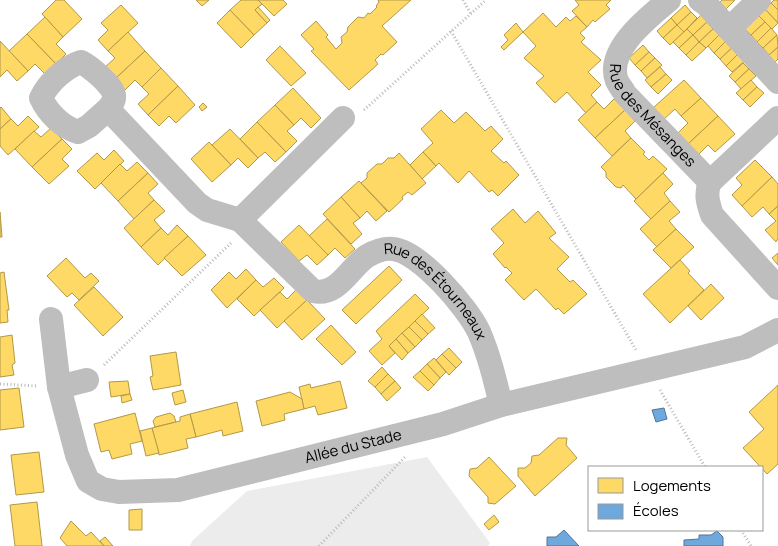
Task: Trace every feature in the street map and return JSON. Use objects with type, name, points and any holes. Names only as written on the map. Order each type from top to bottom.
[{"type":"street","name":"Rue des Mésanges","points":[[669,0],[627,40],[618,54],[615,68],[617,80],[626,94],[710,182]]},
{"type":"street","points":[[700,0],[706,4],[778,82]]},
{"type":"street","points":[[729,29],[760,0]]},
{"type":"street","name":"Rue des Étourneaux","points":[[108,109],[197,203],[207,210],[244,224],[312,291],[328,292],[367,256],[385,249],[394,249],[415,258],[445,286],[465,309],[478,331],[491,364],[501,405]]},
{"type":"street","points":[[244,224],[343,118]]},
{"type":"street","name":"Rue des Mésanges","points":[[778,118],[710,182],[706,190],[707,201],[712,215],[778,288]]},
{"type":"street","name":"Allée du Stade","points":[[51,319],[59,387],[77,455],[88,481],[102,489],[119,492],[178,490],[443,424],[501,405],[745,347],[778,330]]},
{"type":"street","points":[[59,387],[87,380]]},
{"type":"path","points":[[463,0],[471,14]]},
{"type":"path","points":[[343,118],[364,110],[486,0]]},
{"type":"path","points":[[451,31],[704,466]]},
{"type":"path","points":[[87,380],[244,224]]},
{"type":"path","points":[[0,384],[59,387]]},
{"type":"path","points":[[319,546],[407,455]]},
{"type":"path","points":[[742,531],[751,546]]},
{"type":"shaded area","points":[[427,457],[490,543],[488,546],[190,546],[192,541],[247,491]]},
{"type":"building: Logements","points":[[56,0],[64,0],[82,19],[63,37],[42,14]]},
{"type":"building: Logements","points":[[196,0],[209,0],[202,6]]},
{"type":"building: Logements","points":[[241,0],[258,0],[262,4],[255,10],[267,23],[254,35],[230,10]]},
{"type":"building: Logements","points":[[258,0],[283,0],[287,4],[274,16]]},
{"type":"building: Logements","points":[[378,0],[411,0],[382,26],[397,42],[375,60],[378,64],[349,90],[311,51],[314,49],[301,35],[316,21],[328,35],[326,37],[336,49],[342,43],[341,37],[347,32],[348,27],[358,17],[364,18],[368,13],[370,14],[377,7]]},
{"type":"building: Logements","points":[[575,0],[611,0],[606,5],[610,9],[595,22],[593,20],[587,27],[572,11],[579,5]]},
{"type":"building: Logements","points":[[722,0],[735,0],[726,9],[720,2]]},
{"type":"building: Logements","points":[[774,0],[778,0],[778,10],[771,3]]},
{"type":"building: Logements","points":[[771,3],[778,10],[778,23],[765,9]]},
{"type":"building: Logements","points":[[121,5],[138,23],[108,51],[98,40],[108,30],[101,23]]},
{"type":"building: Logements","points":[[685,5],[691,12],[677,25],[671,18]]},
{"type":"building: Logements","points":[[258,7],[270,20],[267,23],[255,10]]},
{"type":"building: Logements","points":[[765,9],[778,23],[772,29],[758,15]]},
{"type":"building: Logements","points":[[230,10],[254,35],[241,48],[217,23]]},
{"type":"building: Logements","points":[[691,12],[697,18],[684,32],[677,25]]},
{"type":"building: Logements","points":[[543,13],[556,27],[566,17],[570,21],[576,16],[587,27],[580,33],[585,38],[581,42],[601,60],[588,72],[601,85],[591,95],[597,102],[586,113],[567,92],[555,103],[536,83],[544,76],[524,58],[536,46],[523,32]]},
{"type":"building: Logements","points":[[701,15],[707,22],[693,35],[687,29]]},
{"type":"building: Logements","points":[[758,15],[765,22],[751,35],[744,28]]},
{"type":"building: Logements","points":[[45,17],[63,37],[56,44],[66,54],[56,64],[27,34]]},
{"type":"building: Logements","points":[[671,18],[677,25],[663,38],[657,31]]},
{"type":"building: Logements","points":[[707,22],[713,29],[699,42],[693,35]]},
{"type":"building: Logements","points":[[765,22],[771,28],[757,42],[751,35]]},
{"type":"building: Logements","points":[[516,23],[523,32],[504,50],[501,47],[508,40],[504,35]]},
{"type":"building: Logements","points":[[677,25],[684,32],[670,45],[663,38]]},
{"type":"building: Logements","points":[[771,28],[777,35],[763,48],[757,42]]},
{"type":"building: Logements","points":[[687,29],[693,35],[679,48],[673,42]]},
{"type":"building: Logements","points":[[713,29],[719,35],[706,48],[699,42]]},
{"type":"building: Logements","points":[[128,32],[145,51],[115,79],[104,68],[115,58],[108,51]]},
{"type":"building: Logements","points":[[721,33],[728,39],[714,53],[708,46]]},
{"type":"building: Logements","points":[[27,34],[56,64],[45,74],[35,64],[28,71],[9,51]]},
{"type":"building: Logements","points":[[693,35],[699,42],[686,55],[679,48]]},
{"type":"building: Logements","points":[[777,35],[778,47],[769,55],[763,48]]},
{"type":"building: Logements","points":[[728,39],[734,46],[720,59],[714,53]]},
{"type":"building: Logements","points":[[0,41],[28,71],[17,81],[7,70],[0,77]]},
{"type":"building: Logements","points":[[699,42],[706,48],[692,61],[686,55]]},
{"type":"building: Logements","points":[[643,45],[649,52],[635,65],[629,58]]},
{"type":"building: Logements","points":[[280,46],[306,73],[291,86],[266,60]]},
{"type":"building: Logements","points":[[734,46],[740,52],[726,66],[720,59]]},
{"type":"building: Logements","points":[[778,47],[778,59],[773,64],[767,57]]},
{"type":"building: Logements","points":[[145,51],[161,68],[142,87],[135,80],[125,90],[115,79]]},
{"type":"building: Logements","points":[[649,52],[655,58],[641,71],[635,65]]},
{"type":"building: Logements","points":[[740,52],[747,59],[732,72],[726,66]]},
{"type":"building: Logements","points":[[655,58],[662,65],[647,78],[641,71]]},
{"type":"building: Logements","points":[[743,63],[749,69],[735,82],[729,76]]},
{"type":"building: Logements","points":[[660,67],[666,74],[651,87],[645,80]]},
{"type":"building: Logements","points":[[161,68],[178,86],[148,115],[138,104],[149,94],[142,87]]},
{"type":"building: Logements","points":[[749,69],[756,76],[741,89],[735,82]]},
{"type":"building: Logements","points":[[666,74],[672,80],[658,94],[651,87]]},
{"type":"building: Logements","points":[[684,80],[701,98],[681,116],[675,109],[664,119],[653,108]]},
{"type":"building: Logements","points":[[751,80],[757,87],[743,100],[736,93]]},
{"type":"building: Logements","points":[[178,86],[195,105],[176,123],[169,116],[159,126],[148,115]]},
{"type":"building: Logements","points":[[757,87],[764,93],[750,107],[743,100]]},
{"type":"building: Logements","points":[[293,88],[321,118],[311,128],[301,118],[294,125],[275,105]]},
{"type":"building: Logements","points":[[701,98],[718,116],[688,144],[678,133],[688,123],[681,116]]},
{"type":"building: Logements","points":[[614,99],[625,110],[595,138],[578,120],[597,102],[604,109]]},
{"type":"building: Logements","points":[[203,103],[207,107],[202,111],[199,107]]},
{"type":"building: Logements","points":[[275,105],[294,125],[287,131],[297,141],[286,152],[257,122]]},
{"type":"building: Logements","points":[[0,108],[11,119],[0,129]]},
{"type":"building: Logements","points":[[441,110],[454,123],[466,112],[485,131],[491,126],[503,139],[491,151],[504,163],[506,161],[519,175],[498,196],[492,190],[489,192],[469,171],[458,183],[439,163],[436,166],[423,152],[433,143],[421,129]]},
{"type":"building: Logements","points":[[625,110],[635,121],[625,131],[631,138],[612,156],[595,138]]},
{"type":"building: Logements","points":[[28,116],[39,127],[8,155],[0,146],[0,129],[11,119],[18,126]]},
{"type":"building: Logements","points":[[718,116],[735,134],[715,152],[708,145],[698,155],[688,144]]},
{"type":"building: Logements","points":[[257,122],[286,152],[275,162],[265,152],[258,158],[240,139]]},
{"type":"building: Logements","points":[[51,128],[62,139],[32,167],[15,149],[34,131],[41,137]]},
{"type":"building: Logements","points":[[230,129],[258,158],[248,168],[238,158],[231,165],[212,145]]},
{"type":"building: Logements","points":[[631,138],[645,152],[643,154],[649,160],[653,156],[667,169],[636,199],[623,185],[621,188],[616,187],[606,177],[606,172],[601,167]]},
{"type":"building: Logements","points":[[62,139],[72,149],[62,159],[69,166],[49,184],[32,167]]},
{"type":"building: Logements","points":[[209,142],[231,165],[212,182],[191,159]]},
{"type":"building: Logements","points":[[114,150],[124,161],[95,189],[77,171],[97,153],[104,160]]},
{"type":"building: Logements","points":[[423,152],[436,166],[422,179],[410,165]]},
{"type":"building: Logements","points":[[399,153],[426,183],[412,195],[408,192],[389,212],[361,183],[367,178],[367,173],[377,164],[382,164],[388,158],[394,158]]},
{"type":"building: Logements","points":[[755,160],[772,177],[742,206],[732,195],[742,185],[736,178]]},
{"type":"building: Logements","points":[[137,162],[148,173],[118,201],[101,183],[120,164],[127,171]]},
{"type":"building: Logements","points":[[148,173],[158,184],[148,193],[154,200],[134,219],[118,201]]},
{"type":"building: Logements","points":[[663,173],[673,184],[664,193],[670,201],[651,219],[634,201]]},
{"type":"building: Logements","points":[[772,177],[778,184],[778,206],[769,214],[763,207],[752,217],[742,206]]},
{"type":"building: Logements","points":[[359,181],[387,211],[376,221],[367,211],[360,218],[341,197]]},
{"type":"building: Logements","points":[[341,197],[360,218],[353,223],[362,234],[351,244],[323,214]]},
{"type":"building: Logements","points":[[154,200],[165,211],[154,220],[161,228],[141,247],[124,228]]},
{"type":"building: Logements","points":[[670,201],[680,212],[669,221],[676,229],[657,247],[640,229]]},
{"type":"building: Logements","points":[[778,206],[778,239],[776,242],[765,230],[776,221],[769,214]]},
{"type":"building: Logements","points":[[513,209],[525,223],[538,211],[556,233],[549,238],[569,257],[557,269],[570,282],[573,280],[587,294],[564,314],[558,308],[556,310],[536,289],[524,300],[505,280],[512,273],[493,254],[504,243],[491,229]]},
{"type":"building: Logements","points":[[0,212],[2,237],[0,237]]},
{"type":"building: Logements","points":[[327,219],[355,249],[345,258],[335,248],[328,255],[309,236]]},
{"type":"building: Logements","points":[[177,225],[188,236],[158,265],[141,247],[161,228],[168,235]]},
{"type":"building: Logements","points":[[299,225],[328,255],[317,265],[307,255],[299,261],[281,242]]},
{"type":"building: Logements","points":[[676,229],[694,247],[671,268],[653,250]]},
{"type":"building: Logements","points":[[188,236],[206,255],[182,276],[164,258]]},
{"type":"building: Logements","points":[[778,253],[778,265],[772,258]]},
{"type":"building: Logements","points":[[66,258],[85,278],[91,273],[99,281],[79,300],[72,293],[67,297],[47,276]]},
{"type":"building: Logements","points":[[680,260],[690,271],[688,273],[704,290],[670,323],[643,294]]},
{"type":"building: Logements","points":[[389,266],[402,280],[356,324],[342,310]]},
{"type":"building: Logements","points":[[246,269],[256,280],[227,308],[211,290],[229,272],[236,279]]},
{"type":"building: Logements","points":[[4,272],[9,310],[7,310],[8,322],[0,323],[0,273]]},
{"type":"building: Logements","points":[[274,278],[284,288],[254,316],[237,299],[256,280],[263,287]]},
{"type":"building: Logements","points":[[711,284],[724,298],[701,320],[688,306]]},
{"type":"building: Logements","points":[[94,287],[123,317],[103,336],[74,305]]},
{"type":"building: Logements","points":[[297,289],[307,300],[277,328],[260,310],[280,292],[287,299]]},
{"type":"building: Logements","points":[[415,294],[429,308],[389,346],[395,353],[382,365],[369,351],[382,339],[376,331]]},
{"type":"building: Logements","points":[[307,300],[325,319],[302,340],[284,321]]},
{"type":"building: Logements","points":[[422,314],[435,328],[428,334],[415,321]]},
{"type":"building: Logements","points":[[415,321],[428,334],[422,340],[409,327]]},
{"type":"building: Logements","points":[[331,325],[356,352],[342,365],[316,339]]},
{"type":"building: Logements","points":[[409,327],[422,340],[415,347],[402,333]]},
{"type":"building: Logements","points":[[402,333],[415,347],[408,353],[396,339]]},
{"type":"building: Logements","points":[[12,335],[15,363],[12,365],[14,375],[0,377],[0,337]]},
{"type":"building: Logements","points":[[396,339],[408,353],[402,360],[389,346]]},
{"type":"building: Logements","points":[[449,348],[462,362],[456,368],[442,354]]},
{"type":"building: Logements","points":[[176,352],[181,385],[153,390],[150,377],[153,376],[150,356]]},
{"type":"building: Logements","points":[[442,354],[456,368],[449,375],[436,360]]},
{"type":"building: Logements","points":[[434,358],[446,372],[440,378],[427,364]]},
{"type":"building: Logements","points":[[427,364],[440,378],[434,385],[420,371]]},
{"type":"building: Logements","points":[[382,367],[388,374],[375,387],[368,381]]},
{"type":"building: Logements","points":[[420,371],[434,385],[428,391],[413,377]]},
{"type":"building: Logements","points":[[388,374],[395,381],[381,394],[375,387]]},
{"type":"building: Logements","points":[[128,381],[130,394],[111,397],[109,382]]},
{"type":"building: Logements","points":[[340,381],[347,408],[318,415],[315,406],[304,409],[299,387],[310,384],[311,388]]},
{"type":"building: Logements","points":[[395,381],[401,388],[387,401],[381,394]]},
{"type":"building: Logements","points":[[778,385],[778,464],[767,474],[763,470],[763,466],[760,466],[743,448],[764,429],[749,412]]},
{"type":"building: Logements","points":[[19,388],[24,427],[0,430],[0,390]]},
{"type":"building: Logements","points":[[183,390],[186,402],[175,405],[172,393]]},
{"type":"building: Logements","points":[[290,392],[302,399],[304,409],[284,414],[285,420],[262,426],[256,401]]},
{"type":"building: Logements","points":[[130,394],[132,400],[122,403],[121,396]]},
{"type":"building: Logements","points":[[237,402],[243,431],[223,436],[222,430],[196,437],[190,414]]},
{"type":"building: Logements","points":[[135,413],[142,441],[130,444],[132,454],[112,459],[109,450],[101,452],[94,424]]},
{"type":"building: Logements","points":[[170,413],[174,416],[176,422],[155,427],[153,421],[156,417]]},
{"type":"building: Logements","points":[[190,414],[196,437],[186,439],[188,448],[159,455],[152,428],[180,421],[180,417]]},
{"type":"building: Logements","points":[[152,428],[159,453],[146,456],[140,431]]},
{"type":"building: Logements","points":[[558,438],[567,438],[566,445],[577,458],[535,496],[518,476],[518,468],[525,468],[531,463],[532,456],[539,455]]},
{"type":"building: Logements","points":[[39,452],[44,492],[16,495],[11,455]]},
{"type":"building: Logements","points":[[489,457],[516,486],[495,504],[488,503],[488,497],[469,476],[470,469],[477,468]]},
{"type":"building: Logements","points":[[37,502],[42,546],[15,546],[10,505]]},
{"type":"building: Logements","points":[[142,509],[142,530],[129,530],[129,510]]},
{"type":"building: Logements","points":[[494,515],[499,522],[489,530],[484,524]]},
{"type":"building: Logements","points":[[71,521],[86,536],[91,532],[104,546],[67,546],[60,538]]},
{"type":"building: Logements","points":[[105,537],[113,546],[104,546],[100,541]]},
{"type":"building: Écoles","points":[[664,408],[667,419],[656,422],[652,410]]},
{"type":"building: Écoles","points":[[564,530],[579,546],[547,546],[547,537],[556,537]]},
{"type":"building: Écoles","points":[[717,531],[723,537],[723,546],[684,546],[684,540],[699,539],[699,535],[711,535]]}]
